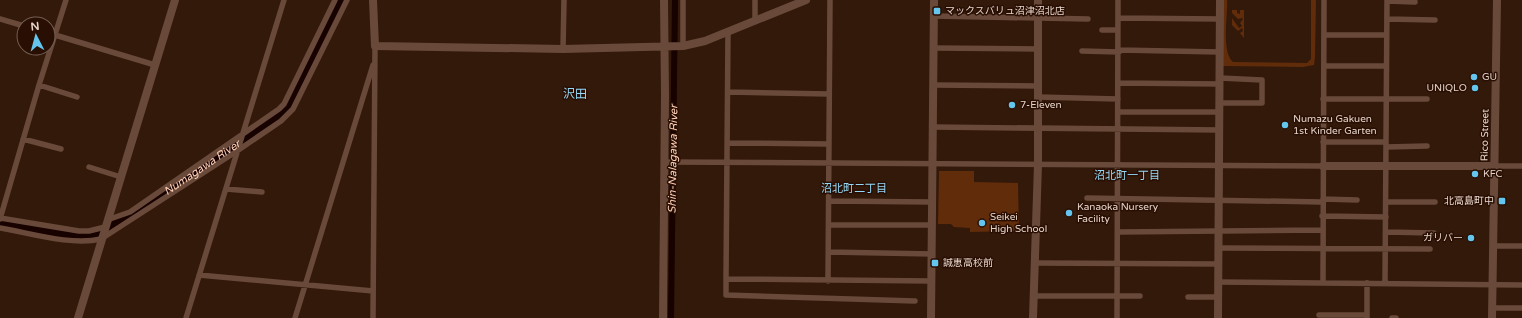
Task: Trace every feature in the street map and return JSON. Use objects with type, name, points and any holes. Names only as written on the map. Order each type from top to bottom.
[{"type":"street","points":[[56,32],[66,0]]},
{"type":"street","points":[[78,318],[175,0]]},
{"type":"street","points":[[186,318],[284,0]]},
{"type":"street","points":[[48,56],[0,219],[79,231],[93,231],[130,212],[279,109],[284,104],[335,0]]},
{"type":"street","points":[[0,228],[72,240],[92,241],[101,239],[238,151],[281,121],[293,109],[347,0]]},
{"type":"street","points":[[373,0],[375,46],[373,318]]},
{"type":"street","points":[[564,0],[564,48]]},
{"type":"street","points":[[663,318],[665,162],[664,0]]},
{"type":"street","points":[[680,46],[683,0]]},
{"type":"street","points":[[755,0],[755,20]]},
{"type":"street","points":[[375,46],[564,48],[680,46],[705,41],[806,0]]},
{"type":"street","points":[[828,281],[830,0]]},
{"type":"street","points":[[931,318],[931,164],[934,0]]},
{"type":"street","points":[[1033,318],[1038,164],[1038,0]]},
{"type":"street","points":[[1118,0],[1118,318]]},
{"type":"street","points":[[1218,318],[1220,0]]},
{"type":"street","points":[[1322,283],[1324,0]]},
{"type":"street","name":"Rico Street","points":[[1492,318],[1497,0]]},
{"type":"street","points":[[1386,283],[1387,1],[1415,2]]},
{"type":"street","points":[[934,16],[1088,19]]},
{"type":"street","points":[[1118,18],[1220,19]]},
{"type":"street","points":[[0,19],[16,24]]},
{"type":"street","points":[[1387,19],[1435,20]]},
{"type":"street","points":[[1102,30],[1118,30]]},
{"type":"street","points":[[728,31],[726,295],[915,300]]},
{"type":"street","points":[[56,35],[155,65]]},
{"type":"street","points":[[1324,35],[1386,35]]},
{"type":"street","points":[[933,48],[1038,49]]},
{"type":"street","points":[[1082,51],[1220,52]]},
{"type":"street","points":[[296,318],[375,59]]},
{"type":"street","points":[[1324,66],[1386,66]]},
{"type":"street","points":[[1118,83],[1262,80],[1262,103],[1220,103]]},
{"type":"street","points":[[39,85],[77,96]]},
{"type":"street","points":[[932,85],[1038,86]]},
{"type":"street","points":[[728,92],[829,94]]},
{"type":"street","points":[[1038,97],[1118,99]]},
{"type":"street","points":[[1323,99],[1427,99]]},
{"type":"street","points":[[1118,112],[1220,112]]},
{"type":"street","points":[[932,127],[1220,130]]},
{"type":"street","points":[[23,139],[61,149]]},
{"type":"street","points":[[1323,142],[1427,146]]},
{"type":"street","points":[[728,143],[829,144]]},
{"type":"street","points":[[665,162],[1220,166],[1522,166]]},
{"type":"street","points":[[89,167],[121,177]]},
{"type":"street","points":[[226,189],[262,192]]},
{"type":"street","points":[[1087,198],[1322,201],[1357,200]]},
{"type":"street","points":[[829,201],[932,202]]},
{"type":"street","points":[[1386,202],[1435,202]]},
{"type":"street","points":[[1322,216],[1386,218]]},
{"type":"street","points":[[829,224],[932,225]]},
{"type":"street","points":[[1118,232],[1322,230]]},
{"type":"street","points":[[1386,232],[1434,233]]},
{"type":"street","points":[[1494,246],[1522,246]]},
{"type":"street","points":[[1219,248],[1430,249]]},
{"type":"street","points":[[829,252],[932,254]]},
{"type":"street","points":[[1035,263],[1219,264]]},
{"type":"street","points":[[199,275],[373,291]]},
{"type":"street","points":[[726,279],[931,281]]},
{"type":"street","points":[[1219,282],[1522,285]]},
{"type":"street","points":[[1319,315],[1367,316],[1367,283]]},
{"type":"street","points":[[1034,296],[1140,296]]},
{"type":"street","points":[[1188,297],[1219,297]]},
{"type":"street","points":[[1493,308],[1522,308]]},
{"type":"shaded area","points":[[1223,0],[1227,0],[1227,50],[1229,57],[1233,62],[1307,63],[1311,59],[1311,0],[1316,0],[1314,65],[1303,67],[1222,66]]},
{"type":"shaded area","points":[[1232,10],[1237,10],[1237,13],[1240,14],[1240,10],[1244,10],[1244,38],[1240,33],[1243,31],[1242,28],[1238,31],[1232,25],[1232,18],[1239,28],[1242,26],[1240,23],[1243,19],[1238,19],[1232,13]]},
{"type":"shaded area","points":[[939,171],[974,171],[974,182],[1018,183],[1019,231],[970,232],[970,228],[954,227],[951,224],[938,224]]},
{"type":"water","name":"Shin-Nalagawa River","points":[[672,0],[678,0],[674,318],[668,318]]},
{"type":"waterway","name":"Numagawa River","points":[[0,222],[72,236],[93,235],[115,226],[279,115],[287,106],[340,0]]},
{"type":"place","name":"マックスバリュ沼津沼北店","points":[[937,11]]},
{"type":"place","name":"GU","points":[[1474,77]]},
{"type":"place","name":"UNIQLO","points":[[1475,88]]},
{"type":"place","name":"7-Eleven","points":[[1012,105]]},
{"type":"place","name":"Numazu Gakuen 1st Kinder Garten","points":[[1285,125]]},
{"type":"place","name":"KFC","points":[[1475,174]]},
{"type":"place","name":"北高島町中","points":[[1502,201]]},
{"type":"place","name":"Kanaoka Nursery Facility","points":[[1069,213]]},
{"type":"place","name":"Seikei High School","points":[[982,223]]},
{"type":"place","name":"ガリバー","points":[[1471,238]]},
{"type":"place","name":"誠恵高校前","points":[[935,263]]},
{"type":"district","name":"沢田","points":[[575,94]]},
{"type":"district","name":"沼北町一丁目","points":[[1127,175]]},
{"type":"district","name":"沼北町二丁目","points":[[854,188]]}]
